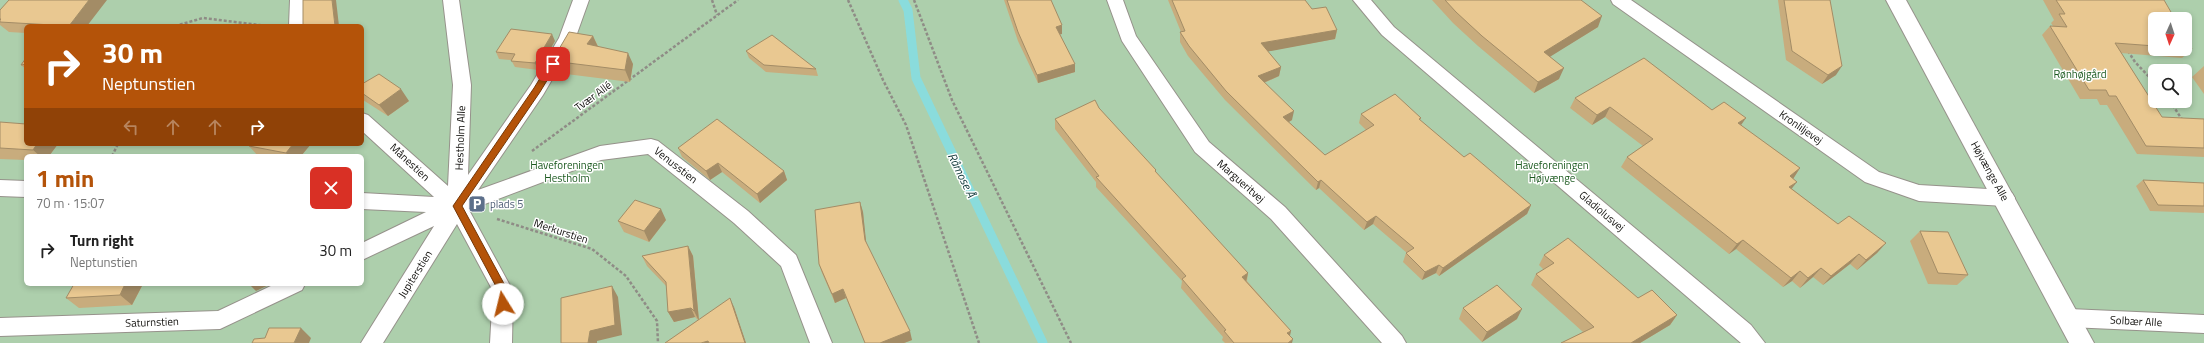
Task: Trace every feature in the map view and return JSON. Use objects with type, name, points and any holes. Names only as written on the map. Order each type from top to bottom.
[{"type":"street","name":"Højvænge Alle","points":[[1896,0],[2005,198],[2082,343]]},
{"type":"lane","points":[[298,0],[298,24]]},
{"type":"lane","name":"Hestholm Alle","points":[[451,0],[462,85],[457,206]]},
{"type":"lane","name":"Jupiterstien","points":[[372,343],[457,206],[537,90],[568,38],[581,0]]},
{"type":"lane","name":"Margueritvej","points":[[1115,0],[1128,38],[1202,147],[1278,213],[1395,343]]},
{"type":"lane","name":"Gladiolusvej","points":[[1361,0],[1388,31],[1744,331],[1754,343]]},
{"type":"lane","name":"Kronliljevej","points":[[1619,0],[1872,177],[1919,192],[2005,198]]},
{"type":"lane","name":"Månestien","points":[[364,122],[457,206]]},
{"type":"lane","name":"Venusstien","points":[[457,206],[600,153],[652,146],[741,217],[789,261],[821,343]]},
{"type":"lane","points":[[0,188],[24,190]]},
{"type":"lane","points":[[364,201],[457,206]]},
{"type":"lane","points":[[364,251],[457,206]]},
{"type":"lane","points":[[457,206],[504,291],[502,343]]},
{"type":"lane","name":"Saturnstien","points":[[0,327],[220,320],[291,286]]},
{"type":"lane","name":"Solbær Alle","points":[[2068,318],[2204,324]]},
{"type":"path","points":[[712,0],[717,15]]},
{"type":"path","name":"Tvær Allé","points":[[525,156],[738,0]]},
{"type":"path","points":[[848,0],[906,125],[980,343]]},
{"type":"path","points":[[914,0],[952,100],[1071,343]]},
{"type":"path","points":[[181,24],[203,18],[251,24]]},
{"type":"path","points":[[2127,50],[2135,62],[2148,76]]},
{"type":"path","points":[[2175,108],[2187,126]]},
{"type":"path","name":"Merkurstien","points":[[457,206],[592,249],[626,276],[657,321],[658,343]]},
{"type":"green space","points":[[0,0],[2204,0],[2204,343],[0,343]]},
{"type":"building","points":[[9,0],[89,0],[71,24],[0,22],[0,10]]},
{"type":"building","points":[[303,0],[332,0],[335,24],[303,24]]},
{"type":"building","points":[[1007,0],[1051,0],[1062,25],[1056,27],[1075,64],[1037,75],[1018,32]]},
{"type":"building","points":[[1172,0],[1305,0],[1312,9],[1326,7],[1337,30],[1261,43],[1281,67],[1258,76],[1294,111],[1283,117],[1325,155],[1374,125],[1361,114],[1395,94],[1421,118],[1419,119],[1464,157],[1470,153],[1531,205],[1443,268],[1439,265],[1425,272],[1406,253],[1414,248],[1376,216],[1367,222],[1321,180],[1318,182],[1226,91],[1189,46],[1180,32],[1185,31]]},
{"type":"building","points":[[1445,0],[1581,0],[1602,16],[1544,52],[1564,68],[1538,82],[1482,36]]},
{"type":"building","points":[[1784,0],[1830,0],[1842,66],[1828,75],[1792,51]]},
{"type":"building","points":[[2056,0],[2164,0],[2171,12],[2148,12],[2148,45],[2115,43],[2148,95],[2148,108],[2156,108],[2162,117],[2204,119],[2204,148],[2146,146],[2116,96],[2109,96],[2106,90],[2089,90],[2050,26],[2067,27],[2059,14],[2065,14]]},
{"type":"building","points":[[511,29],[552,34],[535,63],[511,61],[515,54],[496,52]]},
{"type":"building","points":[[569,32],[593,36],[587,44],[628,53],[625,70],[552,61]]},
{"type":"building","points":[[772,35],[816,69],[764,65],[746,51]]},
{"type":"building","points":[[1644,58],[1712,110],[1724,102],[1746,118],[1738,123],[1800,168],[1790,176],[1797,182],[1789,187],[1838,224],[1849,216],[1886,243],[1866,260],[1859,254],[1831,276],[1821,268],[1808,278],[1800,271],[1791,278],[1743,240],[1737,244],[1627,157],[1653,139],[1610,107],[1597,115],[1575,98]]},
{"type":"building","points":[[379,74],[401,89],[379,105],[364,94],[364,83]]},
{"type":"building","points":[[1095,100],[1099,108],[1248,273],[1242,277],[1291,331],[1287,333],[1293,339],[1288,343],[1234,343],[1224,331],[1226,330],[1182,279],[1186,276],[1096,177],[1099,176],[1055,119]]},
{"type":"building","points":[[717,119],[784,171],[757,194],[718,163],[706,171],[678,148]]},
{"type":"building","points":[[0,122],[24,124],[24,146],[36,146],[33,150],[0,148]]},
{"type":"building","points":[[249,146],[291,146],[286,153]]},
{"type":"building","points":[[2143,180],[2204,183],[2204,206],[2158,205]]},
{"type":"building","points":[[635,200],[661,209],[644,231],[618,221]]},
{"type":"building","points":[[860,202],[865,240],[910,331],[880,343],[865,343],[843,289],[832,294],[819,264],[815,210]]},
{"type":"building","points":[[1920,231],[1948,232],[1968,275],[1938,273]]},
{"type":"building","points":[[1568,238],[1638,298],[1652,290],[1677,315],[1631,343],[1561,343],[1594,327],[1536,274],[1554,263],[1544,255]]},
{"type":"building","points":[[688,246],[694,311],[691,308],[668,312],[666,282],[642,256]]},
{"type":"building","points":[[1497,285],[1522,309],[1487,332],[1463,308]]},
{"type":"building","points":[[73,286],[124,286],[120,295],[66,298]]},
{"type":"building","points":[[612,286],[615,325],[590,331],[588,343],[561,343],[561,298]]},
{"type":"building","points":[[730,298],[745,343],[709,343],[708,341],[701,343],[665,343]]},
{"type":"building","points":[[269,328],[301,328],[294,343],[252,343],[254,339],[265,338]]},
{"type":"waterway","name":"Råmose Å","points":[[903,0],[908,10],[916,78],[1043,343]]},
{"type":"place","name":"plads 5","points":[[477,204]]},
{"type":"route","points":[[503,304],[504,291],[457,206],[537,90],[553,64]]},
{"type":"park label","name":"Rønhøjgård","points":[[2080,74]]},
{"type":"park label","name":"Haveforeningen Hestholm","points":[[567,171]]},
{"type":"park label","name":"Haveforeningen Højvænge","points":[[1552,171]]}]
